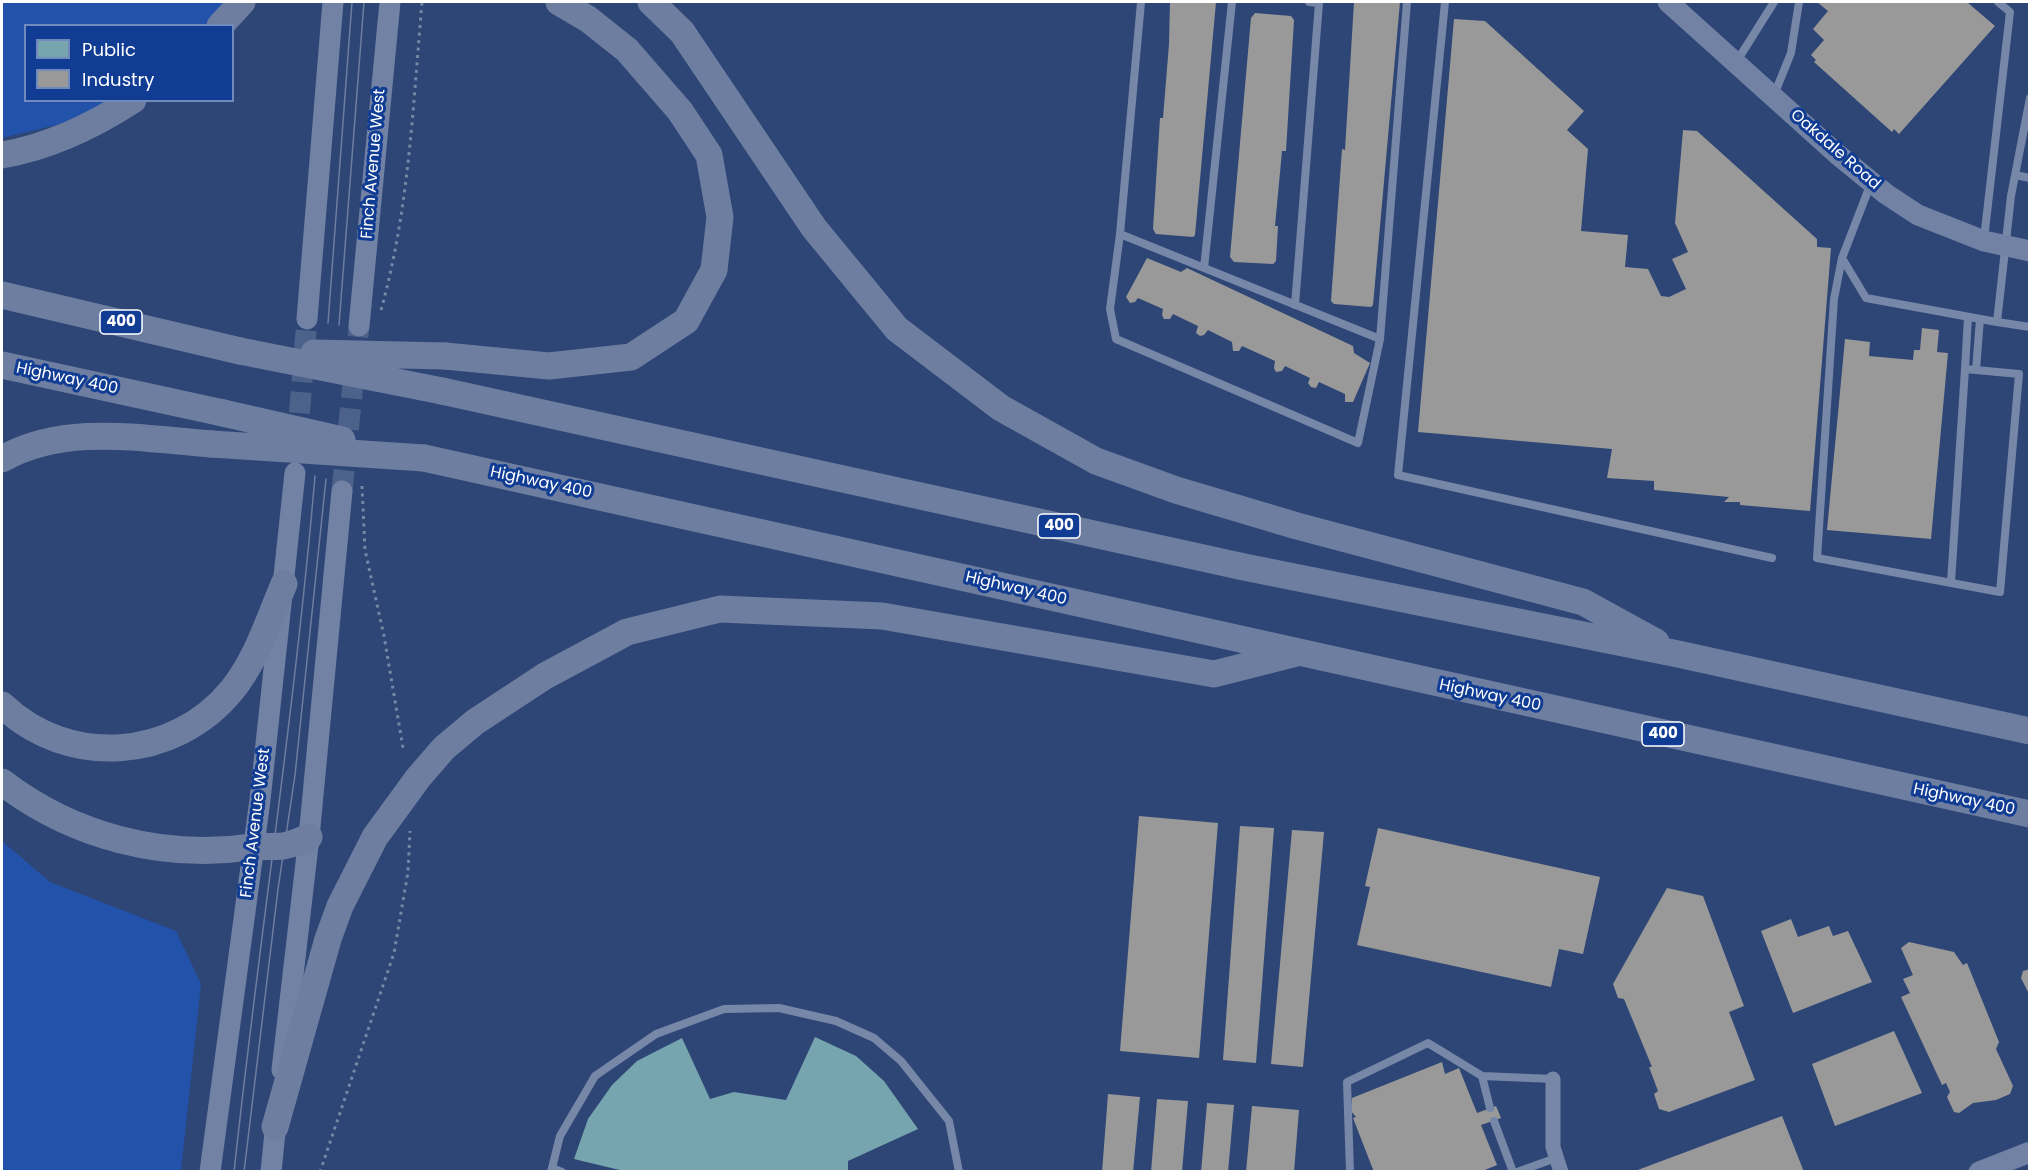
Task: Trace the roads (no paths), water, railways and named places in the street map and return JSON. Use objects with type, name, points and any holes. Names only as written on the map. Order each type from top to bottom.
[{"type":"highway","points":[[222,24],[242,2]]},
{"type":"highway","points":[[240,351],[445,356],[549,366],[632,357],[686,321],[714,270],[720,217],[709,154],[680,111],[627,50],[588,19],[559,2]]},
{"type":"highway","points":[[651,2],[682,32],[814,228],[897,328],[1001,408],[1096,461],[1176,490],[1297,526],[1583,603],[1678,654]]},
{"type":"highway","points":[[2,155],[25,151],[66,137],[129,102]]},
{"type":"highway","name":"400","points":[[2,294],[240,351],[442,391],[1244,567],[1678,654],[2030,730]]},
{"type":"highway","name":"Highway 400","points":[[2,364],[2030,814]]},
{"type":"highway","points":[[2,459],[42,442],[73,437],[111,436],[424,459]]},
{"type":"highway","points":[[2,705],[34,730],[62,742],[102,749],[136,747],[165,740],[192,726],[216,707],[232,689],[253,657],[284,584]]},
{"type":"highway","points":[[275,1127],[328,939],[340,906],[375,837],[418,778],[444,748],[476,722],[545,676],[627,632],[720,609],[882,616],[1214,674],[1297,653]]},
{"type":"highway","points":[[2,782],[32,805],[71,824],[115,838],[196,852],[225,852],[253,847],[284,846],[309,837]]},
{"type":"main road","points":[[307,319],[333,2]]},
{"type":"main road","name":"Finch Avenue West","points":[[359,326],[390,2]]},
{"type":"main road","name":"Oakdale Road","points":[[1668,2],[1837,154],[1871,182],[1918,215],[1984,241],[2030,251]]},
{"type":"main road","name":"Finch Avenue West","points":[[210,1172],[253,847],[295,473]]},
{"type":"main road","points":[[271,1172],[352,488]]},
{"type":"main road","points":[[1979,1172],[2030,1152]]},
{"type":"street","points":[[1553,1079],[1552,1147],[1559,1165]]},
{"type":"lane","points":[[1141,2],[1120,234],[1110,309],[1116,339],[1358,443],[1380,339],[1407,2]]},
{"type":"lane","points":[[1204,268],[1232,2]]},
{"type":"lane","points":[[1295,305],[1319,3],[1309,2]]},
{"type":"lane","points":[[1445,2],[1398,475],[1772,558]]},
{"type":"lane","points":[[1736,62],[1774,2]]},
{"type":"lane","points":[[1774,96],[1791,52],[1798,2]]},
{"type":"lane","points":[[1984,241],[2010,12],[1998,2]]},
{"type":"lane","points":[[1997,322],[2014,175],[2030,98]]},
{"type":"lane","points":[[2014,175],[2030,178]]},
{"type":"lane","points":[[1871,182],[1842,258],[1834,299],[1817,558],[2000,592],[2019,374],[1965,369]]},
{"type":"lane","points":[[1120,234],[1380,339]]},
{"type":"lane","points":[[1842,258],[1866,298],[2030,327]]},
{"type":"lane","points":[[1951,582],[1968,317]]},
{"type":"lane","points":[[1976,370],[1980,319]]},
{"type":"lane","points":[[562,1172],[551,1170],[560,1137],[595,1076],[656,1034],[724,1009],[779,1008],[836,1021],[874,1038],[901,1061],[949,1121],[959,1172]]},
{"type":"lane","points":[[1350,1172],[1347,1082],[1428,1043],[1482,1076],[1553,1079]]},
{"type":"lane","points":[[1482,1076],[1490,1108]]},
{"type":"lane","points":[[1494,1121],[1515,1172],[1559,1165]]},
{"type":"tunnel","points":[[297,444],[307,319]]},
{"type":"tunnel","points":[[342,491],[359,326]]},
{"type":"tram line","points":[[328,323],[352,2]]},
{"type":"tram line","points":[[339,325],[364,2]]},
{"type":"tram line","points":[[234,1172],[287,737],[315,476]]},
{"type":"tram line","points":[[244,1172],[278,889],[295,775],[326,479]]}]
